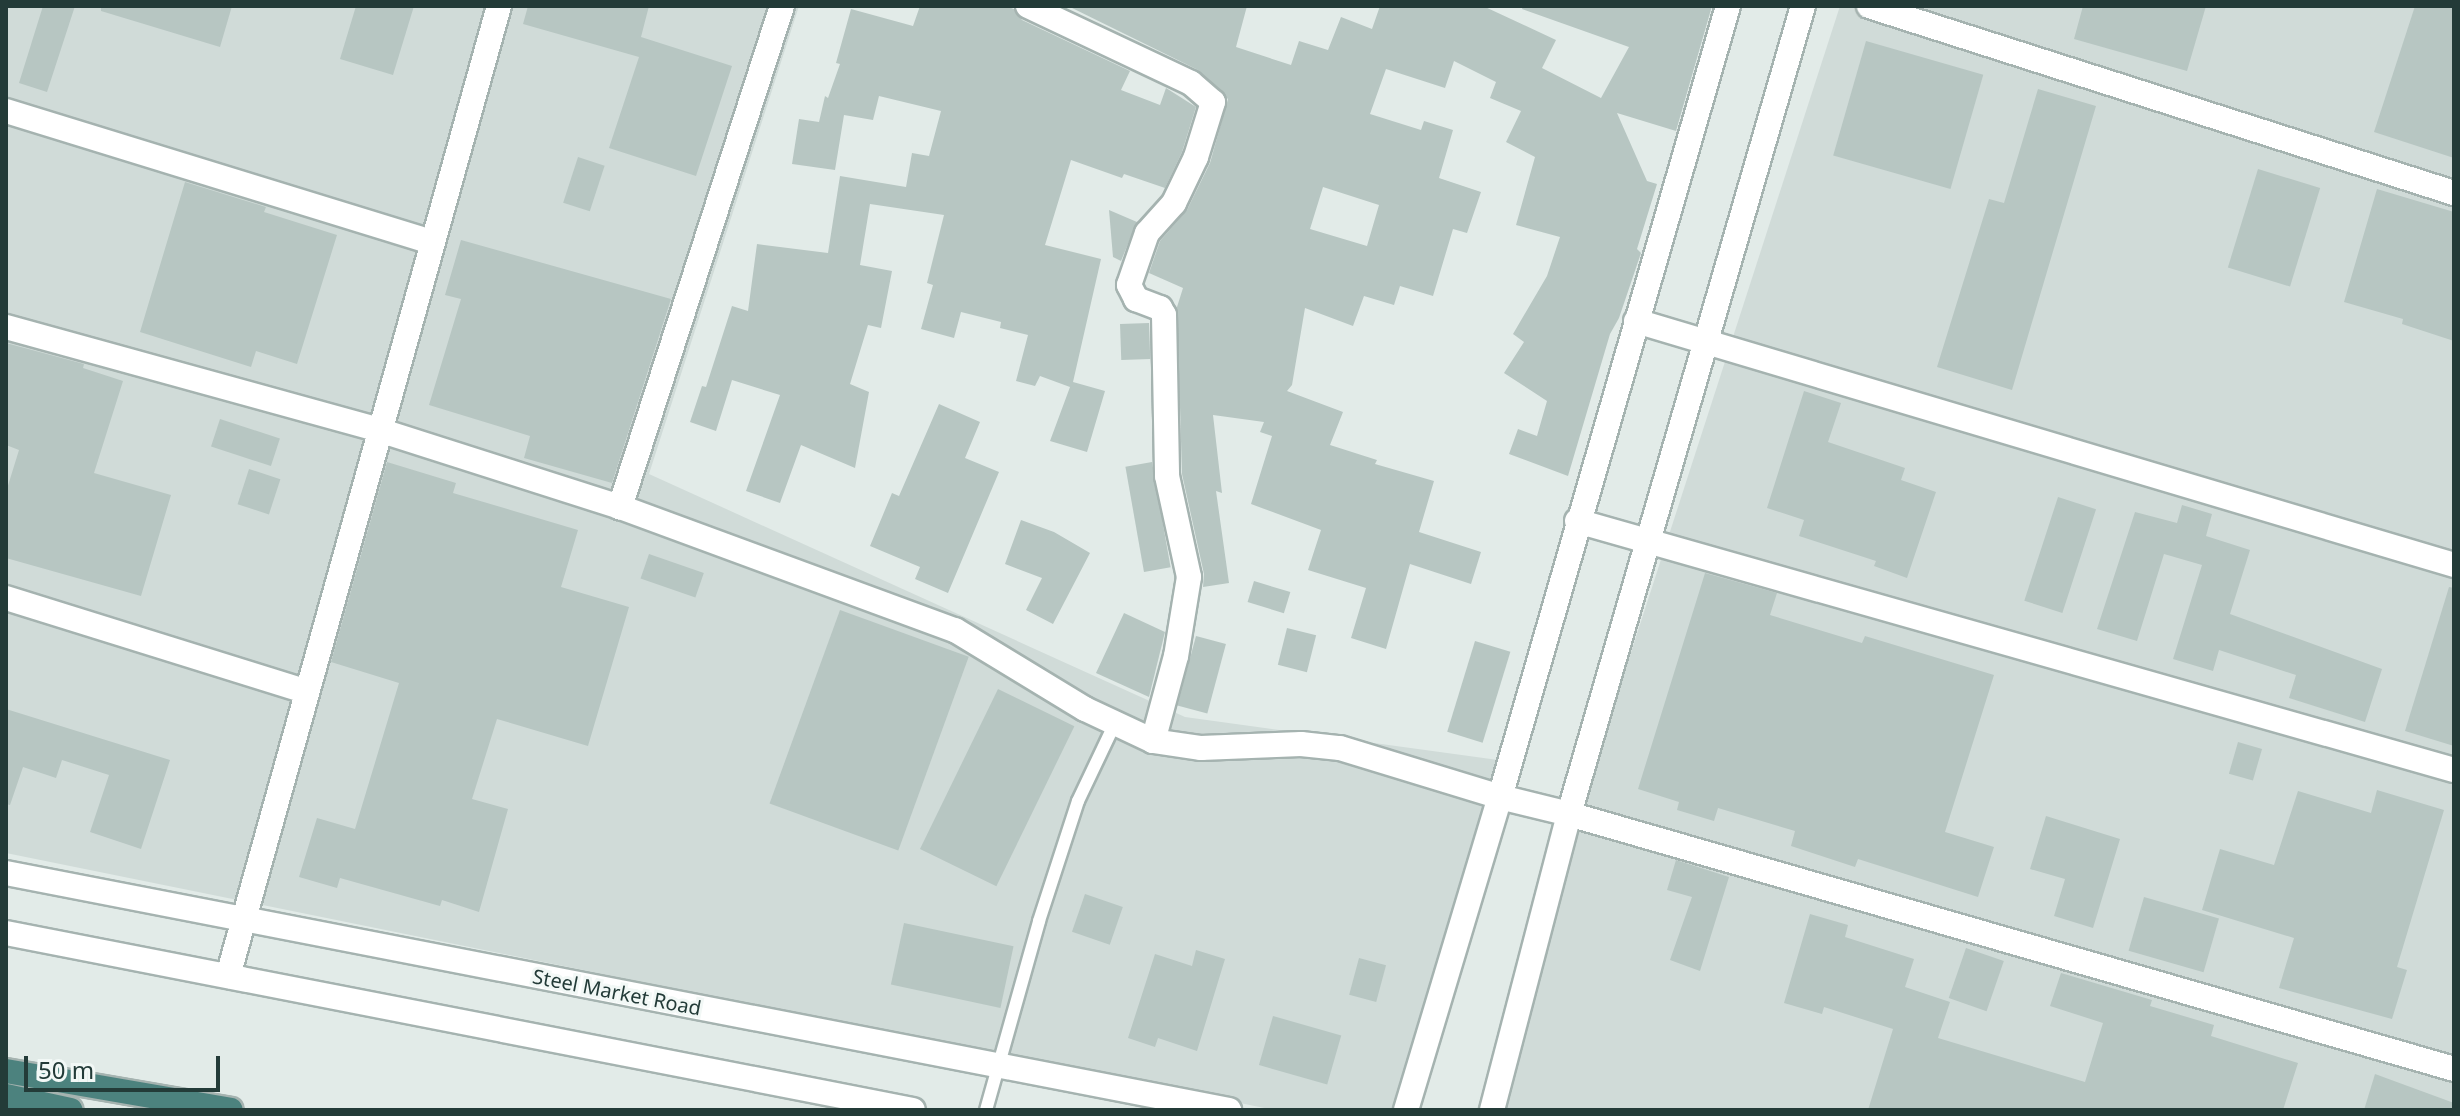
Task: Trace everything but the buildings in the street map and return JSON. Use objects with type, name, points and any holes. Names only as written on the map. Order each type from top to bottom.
[{"type":"highway","points":[[6,1071],[231,1110]]},
{"type":"highway","points":[[6,1096],[70,1110]]},
{"type":"street","points":[[228,976],[305,691],[499,6]]},
{"type":"street","points":[[620,507],[782,6]]},
{"type":"street","points":[[1028,6],[1191,83],[1213,102],[1196,157],[1174,203],[1147,233],[1129,285],[1136,299],[1160,308],[1164,315],[1167,476],[1189,577],[1176,656],[1153,741]]},
{"type":"street","points":[[1406,1110],[1500,797],[1577,521],[1728,6]]},
{"type":"street","points":[[1492,1110],[1569,814],[1803,6]]},
{"type":"street","points":[[1869,6],[2454,193]]},
{"type":"street","points":[[6,111],[432,242]]},
{"type":"street","points":[[1636,321],[2454,565]]},
{"type":"street","points":[[6,327],[379,430],[620,507],[955,630],[1085,709],[1153,741],[1201,748],[1301,744],[1340,748],[1500,797],[1569,814],[2454,1069]]},
{"type":"street","points":[[1577,521],[2454,770]]},
{"type":"street","points":[[6,598],[305,691]]},
{"type":"street","name":"Steel Market Road","points":[[6,873],[1229,1110]]},
{"type":"street","points":[[6,933],[913,1110]]},
{"type":"lane","points":[[986,1110],[1039,921],[1078,801],[1115,723]]},
{"type":"shaded area","points":[[6,6],[799,6],[649,474],[1185,717],[1520,763],[1408,1110],[1274,1110],[6,853]]},
{"type":"shaded area","points":[[1840,6],[2454,6],[2454,1110],[1483,1110]]}]
